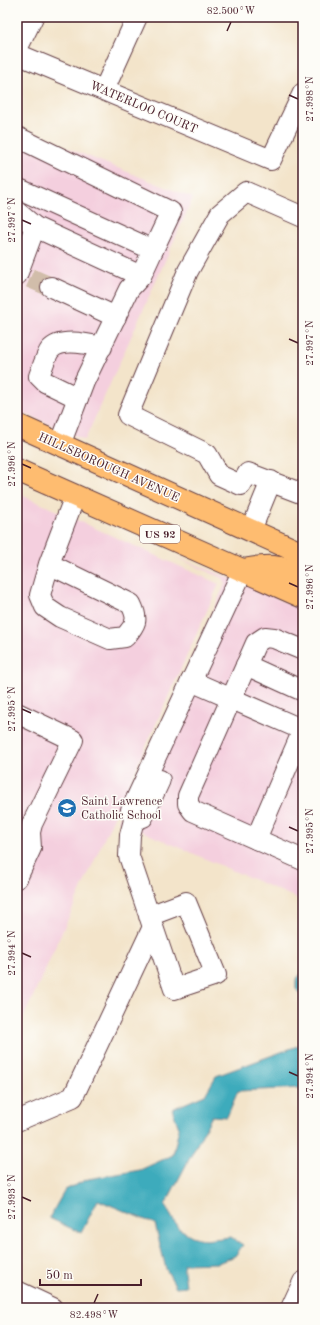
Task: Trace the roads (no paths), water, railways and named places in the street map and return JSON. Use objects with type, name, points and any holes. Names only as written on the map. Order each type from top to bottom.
[{"type":"main road","name":"HILLSBOROUGH AVENUE","points":[[17,425],[303,554]]},
{"type":"main road","name":"US 92","points":[[17,470],[303,597]]},
{"type":"main road","points":[[248,573],[263,566],[289,569],[303,575]]},
{"type":"street","points":[[17,49],[33,17]]},
{"type":"street","points":[[104,90],[137,17]]},
{"type":"street","name":"WATERLOO COURT","points":[[17,54],[271,160],[303,93]]},
{"type":"street","points":[[18,139],[171,212],[141,276],[129,289],[84,382],[60,444]]},
{"type":"street","points":[[17,188],[153,250]]},
{"type":"street","points":[[303,217],[246,192],[220,214],[188,271],[128,415],[207,454],[219,475],[241,484],[248,473],[303,494]]},
{"type":"street","points":[[17,212],[35,226],[141,276]]},
{"type":"street","points":[[22,275],[35,226]]},
{"type":"street","points":[[51,287],[116,317]]},
{"type":"street","points":[[78,398],[45,382],[39,376],[51,350],[61,344],[73,342],[102,347]]},
{"type":"street","points":[[251,530],[271,481]]},
{"type":"street","points":[[49,564],[131,604],[136,614],[133,627],[125,637],[110,639],[60,618],[45,607],[40,595],[49,564],[75,496]]},
{"type":"street","points":[[17,1120],[73,1097],[151,921],[129,856],[130,835],[134,820],[143,817],[197,684],[248,573]]},
{"type":"street","points":[[303,650],[274,638],[265,637],[256,643],[188,796],[188,804],[193,811],[303,860]]},
{"type":"street","points":[[246,665],[303,691]]},
{"type":"street","points":[[197,684],[303,730],[256,839]]},
{"type":"street","points":[[17,713],[73,740],[32,824],[30,832],[31,848],[17,878]]},
{"type":"street","points":[[291,1308],[303,1282]]},
{"type":"street","points":[[17,1291],[53,1308]]},
{"type":"water","points":[[303,971],[303,997],[296,989],[296,980]]},
{"type":"water","points":[[303,1044],[303,1088],[238,1091],[227,1117],[212,1116],[165,1205],[178,1228],[192,1236],[205,1240],[231,1237],[243,1245],[235,1256],[218,1263],[183,1264],[186,1286],[176,1287],[166,1269],[155,1224],[98,1200],[81,1233],[49,1218],[65,1190],[88,1179],[140,1170],[173,1155],[179,1128],[172,1109],[205,1095],[216,1076]]},
{"type":"tunnel","points":[[30,278],[51,287]]},
{"type":"place","name":"Saint Lawrence Catholic School","points":[[67,808]]}]
